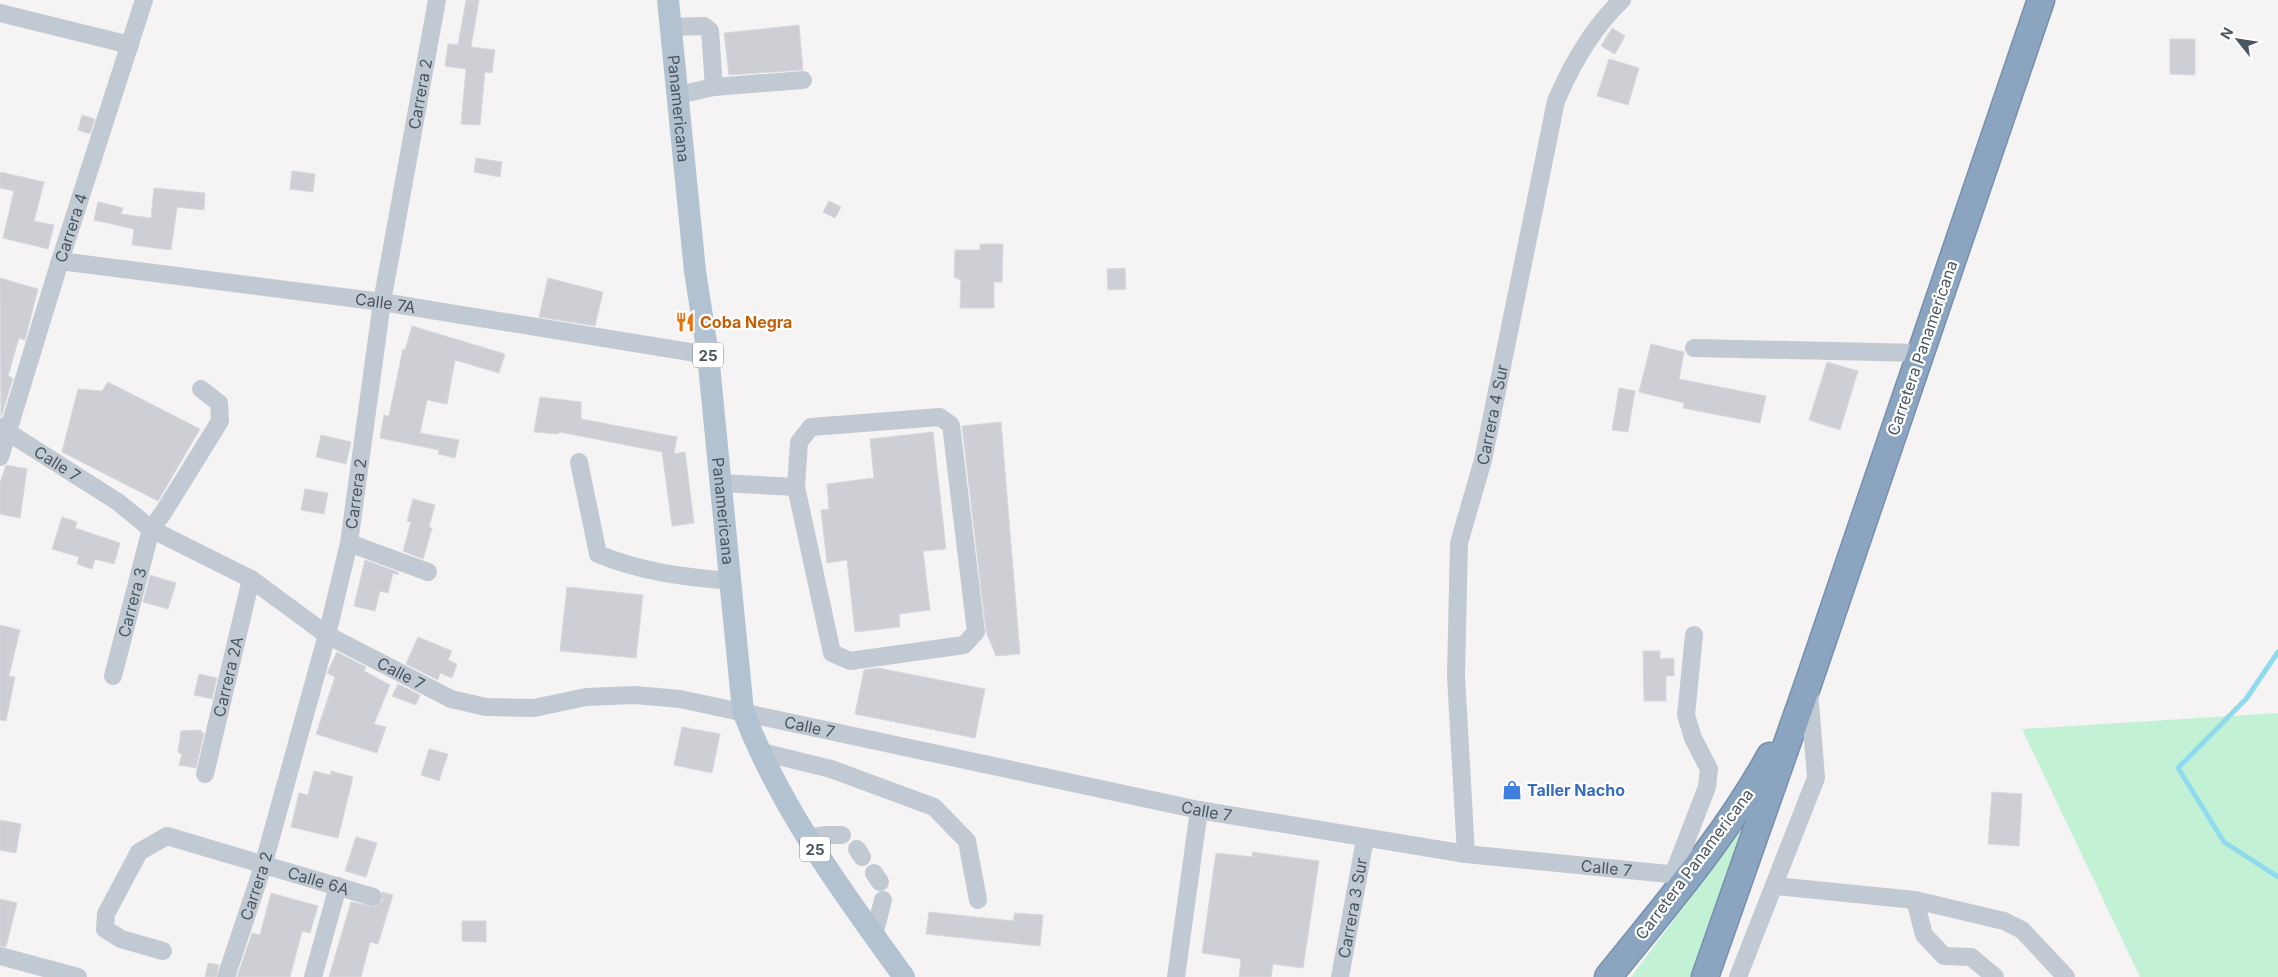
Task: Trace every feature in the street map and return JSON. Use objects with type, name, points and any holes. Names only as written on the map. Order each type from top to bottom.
[{"type":"highway","name":"Carretera Panamericana","points":[[1705,977],[1806,688],[2041,0]]},
{"type":"highway","name":"Carretera Panamericana","points":[[1608,977],[1681,875],[1733,818],[1753,787],[1806,688]]},
{"type":"main road","name":"Panamericana","points":[[668,0],[695,271],[708,355],[743,711],[758,751],[807,838],[904,977]]},
{"type":"street","name":"Carrera 4","points":[[0,457],[4,429],[144,0]]},
{"type":"street","name":"Carrera 2","points":[[226,977],[263,866],[327,635],[349,543],[382,302],[437,0]]},
{"type":"street","name":"Carrera 4 Sur","points":[[1466,854],[1456,676],[1459,542],[1483,460],[1556,101],[1581,50],[1607,14],[1622,0]]},
{"type":"street","points":[[0,13],[130,45]]},
{"type":"street","points":[[671,27],[704,26],[710,31],[714,87]]},
{"type":"street","points":[[678,95],[714,87],[803,80]]},
{"type":"street","name":"Calle 7A","points":[[60,261],[382,302],[708,355]]},
{"type":"street","points":[[1694,348],[1921,353]]},
{"type":"street","points":[[151,529],[220,421],[219,403],[201,389]]},
{"type":"street","points":[[940,417],[951,425],[976,632],[964,645],[850,661],[832,653],[796,487],[799,442],[811,427],[940,417]]},
{"type":"street","name":"Calle 7","points":[[4,429],[118,502],[151,529],[251,579],[327,635],[451,699],[486,707],[534,708],[586,697],[635,695],[680,699],[1199,810],[1365,839],[1466,854],[1681,875]]},
{"type":"street","points":[[579,462],[598,554],[622,564],[669,575],[731,581]]},
{"type":"street","points":[[720,483],[796,487]]},
{"type":"street","name":"Carrera 3","points":[[113,676],[151,529]]},
{"type":"street","points":[[349,543],[428,572]]},
{"type":"street","name":"Carrera 2A","points":[[205,774],[251,579]]},
{"type":"street","points":[[1681,875],[1708,787],[1709,769],[1693,738],[1686,715],[1694,635]]},
{"type":"street","points":[[1739,976],[1816,778],[1806,688]]},
{"type":"street","points":[[758,751],[830,769],[934,807],[967,841],[978,900]]},
{"type":"street","points":[[1176,977],[1199,810]]},
{"type":"street","points":[[807,838],[842,835]]},
{"type":"street","name":"Calle 6A","points":[[163,951],[121,939],[105,929],[106,914],[139,852],[167,836],[263,866],[373,897]]},
{"type":"street","name":"Carrera 3 Sur","points":[[1340,977],[1365,839]]},
{"type":"street","points":[[874,935],[879,885]]},
{"type":"street","points":[[313,977],[338,886]]},
{"type":"street","points":[[1775,886],[1916,900],[2004,921],[2022,930],[2059,975]]},
{"type":"street","points":[[1916,900],[1924,936],[1944,956],[1971,957],[1996,977]]},
{"type":"street","points":[[0,956],[78,977]]},
{"type":"green space","points":[[2278,713],[2278,977],[2140,977],[2022,729]]},
{"type":"green space","points":[[1754,813],[1698,977],[1631,977]]},
{"type":"building","points":[[466,0],[479,0],[471,47],[495,50],[492,73],[485,72],[480,125],[461,124],[466,69],[445,66],[448,44],[458,45]]},
{"type":"building","points":[[799,25],[803,70],[729,75],[724,33]]},
{"type":"building","points":[[1612,28],[1625,36],[1615,54],[1601,46]]},
{"type":"building","points":[[2170,39],[2195,39],[2195,75],[2170,74]]},
{"type":"building","points":[[1609,59],[1639,68],[1628,105],[1597,96]]},
{"type":"building","points":[[82,115],[95,119],[90,134],[78,130]]},
{"type":"building","points":[[476,158],[502,162],[500,177],[474,172]]},
{"type":"building","points":[[292,171],[315,174],[313,192],[290,189]]},
{"type":"building","points":[[0,172],[44,182],[34,221],[54,225],[48,249],[3,238],[14,191],[0,188]]},
{"type":"building","points":[[154,188],[205,193],[204,210],[177,207],[171,250],[132,245],[134,229],[94,220],[98,202],[123,208],[121,214],[151,218]]},
{"type":"building","points":[[829,201],[841,207],[835,218],[823,212]]},
{"type":"building","points":[[980,244],[1003,244],[1002,282],[994,282],[994,308],[960,308],[961,280],[954,277],[955,250],[980,250]]},
{"type":"building","points":[[1125,268],[1126,289],[1108,290],[1107,269]]},
{"type":"building","points":[[0,278],[38,289],[25,340],[19,338],[8,376],[13,378],[1,417]]},
{"type":"building","points":[[548,278],[603,292],[595,326],[539,317]]},
{"type":"building","points":[[412,326],[505,354],[499,373],[455,360],[447,404],[427,400],[420,433],[459,440],[455,458],[438,454],[439,450],[380,438],[384,415],[389,416],[403,349],[405,350]]},
{"type":"building","points":[[1651,344],[1684,352],[1679,379],[1766,396],[1760,423],[1683,408],[1684,403],[1639,392]]},
{"type":"building","points":[[1827,362],[1858,371],[1840,430],[1809,420]]},
{"type":"building","points":[[108,382],[200,429],[158,501],[62,452],[78,389],[102,391]]},
{"type":"building","points":[[1619,388],[1635,391],[1628,432],[1612,430]]},
{"type":"building","points":[[540,397],[581,402],[581,419],[677,437],[674,454],[685,452],[694,523],[672,526],[662,452],[560,432],[558,434],[534,432]]},
{"type":"building","points":[[1001,422],[1020,654],[996,656],[986,632],[962,426]]},
{"type":"building","points":[[933,432],[946,549],[923,551],[930,610],[899,614],[900,627],[855,632],[847,560],[827,563],[821,510],[829,509],[827,484],[874,478],[870,439]]},
{"type":"building","points":[[321,435],[351,442],[346,464],[316,457]]},
{"type":"building","points":[[6,465],[27,469],[20,518],[0,514],[0,483]]},
{"type":"building","points":[[305,489],[328,493],[324,514],[301,510]]},
{"type":"building","points":[[413,499],[435,505],[429,527],[432,528],[423,559],[403,551],[411,522],[407,521]]},
{"type":"building","points":[[62,517],[77,522],[75,528],[120,543],[114,564],[95,559],[92,569],[77,564],[79,557],[52,549]]},
{"type":"building","points":[[365,560],[398,572],[398,575],[393,573],[388,593],[380,591],[375,611],[354,606]]},
{"type":"building","points":[[150,575],[176,583],[168,609],[143,602]]},
{"type":"building","points":[[567,587],[643,595],[636,658],[560,651]]},
{"type":"building","points":[[0,625],[20,630],[9,676],[15,677],[6,721],[0,720]]},
{"type":"building","points":[[418,637],[452,651],[448,660],[457,664],[452,678],[440,673],[438,680],[406,664]]},
{"type":"building","points":[[1643,651],[1660,651],[1660,659],[1674,658],[1674,676],[1666,676],[1666,701],[1644,701]]},
{"type":"building","points":[[337,652],[366,667],[364,671],[390,685],[374,724],[386,727],[377,753],[316,734],[335,677],[327,673]]},
{"type":"building","points":[[878,668],[985,689],[975,738],[855,714],[864,670]]},
{"type":"building","points":[[199,674],[217,678],[212,699],[194,695]]},
{"type":"building","points":[[398,684],[420,695],[416,705],[392,696]]},
{"type":"building","points":[[682,727],[720,734],[712,773],[674,765]]},
{"type":"building","points":[[201,730],[204,733],[196,768],[179,765],[182,754],[178,752],[181,731]]},
{"type":"building","points":[[429,749],[448,754],[439,781],[421,775]]},
{"type":"building","points":[[314,771],[330,775],[331,771],[353,777],[338,838],[291,827],[299,793],[308,795]]},
{"type":"building","points":[[1992,792],[2022,794],[2019,846],[1988,844]]},
{"type":"building","points":[[0,820],[21,824],[16,853],[0,850]]},
{"type":"building","points":[[356,837],[377,843],[366,877],[345,871]]},
{"type":"building","points":[[1252,852],[1319,861],[1303,968],[1273,964],[1271,977],[1239,977],[1241,959],[1202,953],[1216,853],[1253,857]]},
{"type":"building","points":[[382,892],[393,895],[378,944],[370,942],[361,977],[329,977],[351,902],[376,907],[383,900]]},
{"type":"building","points":[[271,893],[318,906],[310,933],[302,931],[290,977],[237,977],[252,933],[260,935]]},
{"type":"building","points":[[0,899],[17,903],[6,947],[0,946]]},
{"type":"building","points":[[929,912],[1013,921],[1015,913],[1043,915],[1040,946],[926,934]]},
{"type":"building","points":[[462,921],[486,921],[486,942],[462,941]]},
{"type":"building","points":[[208,963],[219,965],[216,977],[205,977]]},
{"type":"waterway","points":[[2278,652],[2246,699],[2178,768],[2224,842],[2278,877]]},
{"type":"place","name":"Coba Negra","points":[[685,322]]},
{"type":"place","name":"Taller Nacho","points":[[1512,790]]}]
